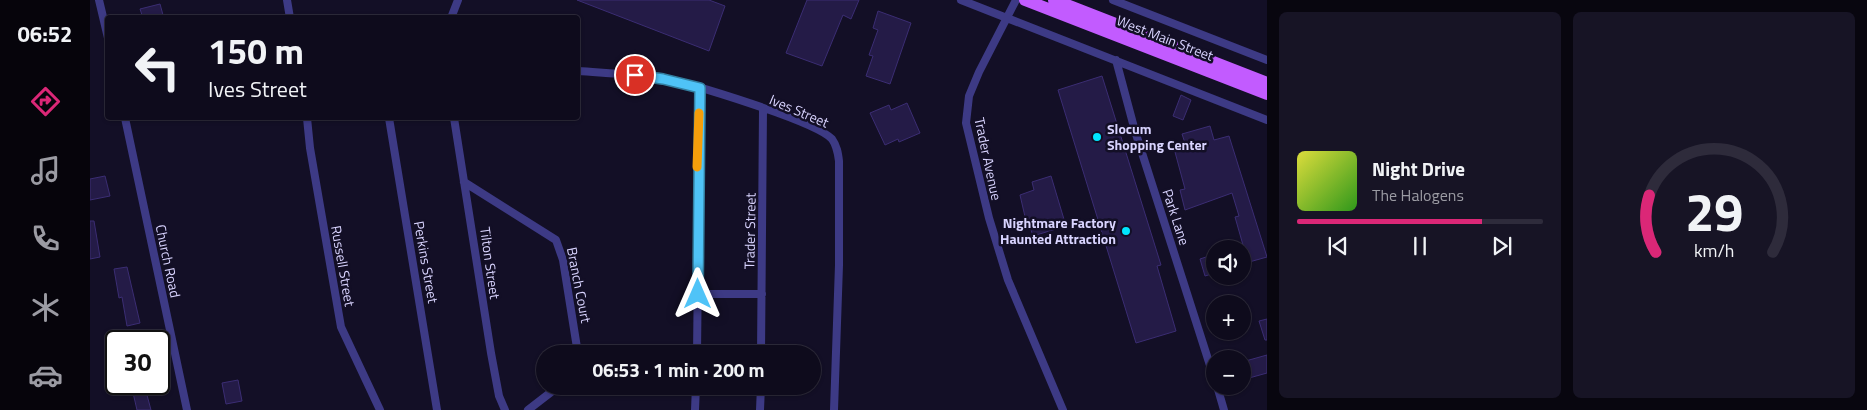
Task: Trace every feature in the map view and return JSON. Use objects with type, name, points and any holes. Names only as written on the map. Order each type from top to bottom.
[{"type":"main road","name":"West Main Street","points":[[1025,0],[1267,94]]},
{"type":"main road","name":"West Main Street","points":[[1054,0],[1267,83]]},
{"type":"street","points":[[99,0],[105,25]]},
{"type":"street","points":[[287,0],[290,15]]},
{"type":"street","points":[[452,15],[458,0]]},
{"type":"street","points":[[961,0],[1267,120]]},
{"type":"street","name":"Trader Avenue","points":[[1016,0],[1008,19],[978,72],[969,96],[966,122],[989,218],[1008,280],[1063,410]]},
{"type":"street","points":[[1113,0],[1267,60]]},
{"type":"street","name":"Park Lane","points":[[1116,60],[1135,131],[1206,353]]},
{"type":"street","name":"Ives Street","points":[[580,71],[650,76],[700,88],[763,109],[825,134],[836,145],[838,152],[839,265],[834,410]]},
{"type":"street","points":[[697,345],[700,88]]},
{"type":"street","name":"Trader Street","points":[[761,345],[763,109]]},
{"type":"street","name":"Church Road","points":[[125,120],[188,410]]},
{"type":"street","name":"Russell Street","points":[[307,120],[310,148],[341,327],[380,410]]},
{"type":"street","name":"Perkins Street","points":[[389,120],[437,410]]},
{"type":"street","name":"Tilton Street","points":[[454,120],[491,353],[499,396],[506,410]]},
{"type":"street","name":"Branch Court","points":[[464,182],[556,240],[563,260],[577,345]]},
{"type":"street","points":[[698,294],[762,294]]},
{"type":"street","points":[[528,410],[547,395]]},
{"type":"street","points":[[695,410],[696,395]]},
{"type":"street","points":[[760,410],[761,395]]},
{"type":"street","points":[[1220,395],[1224,410]]},
{"type":"building","points":[[577,0],[709,0],[725,6],[709,51]]},
{"type":"building","points":[[807,0],[859,0],[851,19],[843,15],[822,66],[786,53]]},
{"type":"building","points":[[160,4],[163,15],[142,15],[140,9]]},
{"type":"building","points":[[878,11],[911,23],[890,84],[866,76],[873,56],[869,55],[878,30],[873,28]]},
{"type":"building","name":"Slocum Shopping Center","points":[[1102,76],[1161,265],[1157,266],[1176,331],[1136,343],[1058,90]]},
{"type":"building","points":[[1181,95],[1191,100],[1183,120],[1173,116]]},
{"type":"building","points":[[907,103],[920,133],[899,142],[898,139],[885,145],[870,113],[889,105],[891,110]]},
{"type":"building","points":[[1210,126],[1214,140],[1229,136],[1267,257],[1251,261],[1251,240],[1242,240],[1235,217],[1239,216],[1232,193],[1185,210],[1180,190],[1185,189],[1175,152],[1187,149],[1182,134]]},
{"type":"building","points":[[105,176],[110,196],[90,200],[90,179]]},
{"type":"building","points":[[1051,176],[1066,226],[1033,236],[1028,221],[1026,221],[1020,195],[1034,190],[1032,182]]},
{"type":"building","points":[[90,221],[94,221],[100,257],[90,259]]},
{"type":"building","points":[[1206,257],[1206,276],[1205,276],[1200,259]]},
{"type":"building","points":[[127,267],[140,323],[127,326],[122,297],[119,298],[114,269]]},
{"type":"building","points":[[1267,319],[1267,340],[1265,340],[1259,321]]},
{"type":"building","points":[[1267,355],[1267,373],[1251,377],[1251,359]]},
{"type":"building","points":[[238,380],[242,401],[226,404],[222,383]]},
{"type":"building","points":[[134,395],[147,395],[151,410],[137,410]]},
{"type":"slow traffic","points":[[697,167],[699,113]]},
{"type":"place","name":"Slocum Shopping Center","points":[[1097,137]]},
{"type":"place","name":"Nightmare Factory Haunted Attraction","points":[[1126,231]]},
{"type":"route","points":[[635,75],[689,84],[700,88],[697,165],[698,294]]}]
